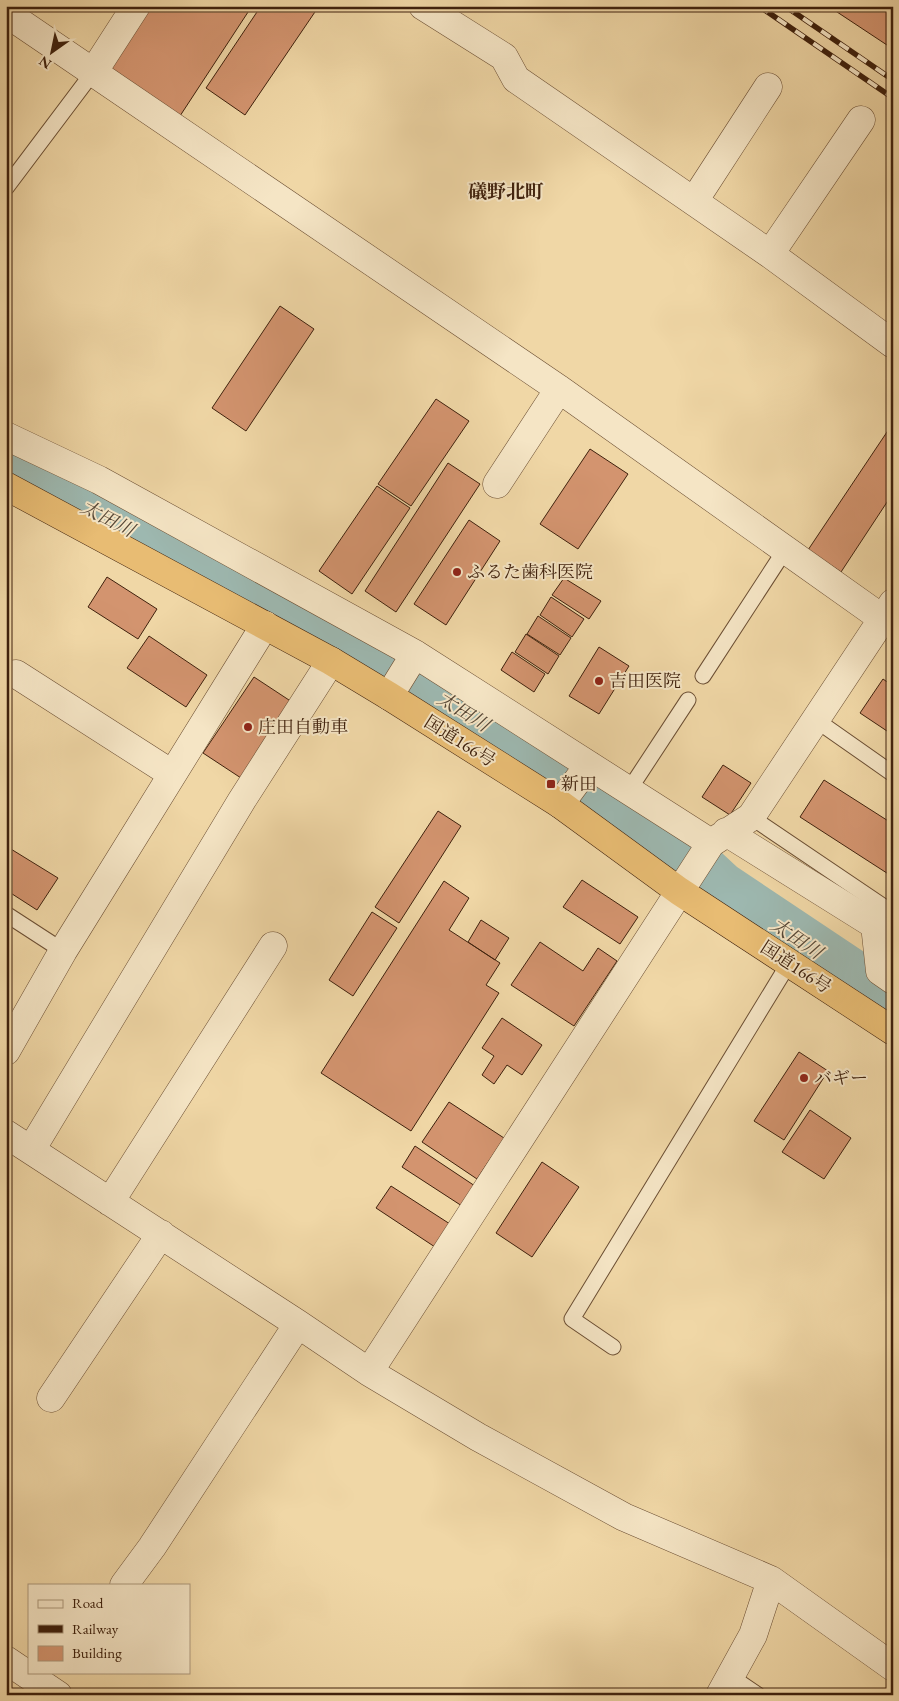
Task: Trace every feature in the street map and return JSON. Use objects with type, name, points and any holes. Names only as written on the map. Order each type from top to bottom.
[{"type":"highway","name":"国道166号","points":[[6,486],[331,662],[402,674],[564,798],[790,963],[893,1030]]},
{"type":"street","points":[[94,71],[136,6]]},
{"type":"street","points":[[423,6],[504,57],[516,79],[770,254],[893,344]]},
{"type":"street","points":[[6,13],[94,71],[559,389],[785,550],[888,611],[751,817],[714,841],[683,885],[369,1372]]},
{"type":"street","points":[[694,201],[768,87]]},
{"type":"street","points":[[770,254],[860,120]]},
{"type":"street","points":[[497,484],[559,389]]},
{"type":"street","points":[[6,436],[99,480],[402,674],[587,767],[714,841],[874,925],[880,971],[893,980]]},
{"type":"street","points":[[6,1052],[63,951],[265,625]]},
{"type":"street","points":[[31,1150],[242,800],[331,662]]},
{"type":"street","points":[[16,674],[172,774]]},
{"type":"street","points":[[564,798],[587,767]]},
{"type":"street","points":[[110,1202],[273,946]]},
{"type":"street","points":[[6,1134],[369,1372],[478,1436],[624,1517],[771,1580],[893,1667]]},
{"type":"street","points":[[51,1398],[160,1234]]},
{"type":"street","points":[[125,1584],[152,1547],[298,1324]]},
{"type":"street","points":[[725,1685],[753,1635],[771,1580]]},
{"type":"street","points":[[6,1660],[28,1671]]},
{"type":"street","points":[[33,1674],[55,1685]]},
{"type":"lane","points":[[6,188],[94,71]]},
{"type":"lane","points":[[703,676],[785,550]]},
{"type":"lane","points":[[629,790],[688,700]]},
{"type":"lane","points":[[816,720],[893,774]]},
{"type":"lane","points":[[751,817],[893,913]]},
{"type":"lane","points":[[6,914],[63,951]]},
{"type":"lane","points":[[613,1347],[572,1319],[790,963]]},
{"type":"lane","points":[[725,1685],[758,1695]]},
{"type":"building","points":[[148,6],[252,6],[178,119],[105,71]]},
{"type":"building","points":[[261,6],[319,6],[245,115],[206,88]]},
{"type":"building","points":[[828,6],[893,6],[893,49]]},
{"type":"building","points":[[280,306],[314,329],[246,431],[212,408]]},
{"type":"building","points":[[436,399],[469,421],[411,506],[378,484]]},
{"type":"building","points":[[893,423],[893,493],[841,572],[808,550]]},
{"type":"building","points":[[590,449],[628,474],[578,549],[540,524]]},
{"type":"building","points":[[448,463],[480,484],[396,612],[365,591]]},
{"type":"building","points":[[377,486],[410,508],[352,594],[319,571]]},
{"type":"building","name":"ふるた歯科医院","points":[[469,520],[500,541],[446,625],[414,604]]},
{"type":"building","points":[[107,577],[157,609],[138,639],[88,607]]},
{"type":"building","points":[[564,578],[601,601],[589,619],[552,595]]},
{"type":"building","points":[[551,597],[584,619],[572,637],[540,615]]},
{"type":"building","points":[[538,616],[571,638],[560,655],[527,634]]},
{"type":"building","points":[[526,634],[559,656],[548,674],[515,652]]},
{"type":"building","points":[[149,636],[207,675],[186,707],[127,668]]},
{"type":"building","name":"吉田医院","points":[[599,647],[629,666],[599,714],[569,696]]},
{"type":"building","points":[[512,652],[545,674],[534,692],[501,670]]},
{"type":"building","name":"庄田自動車","points":[[254,677],[292,702],[241,778],[203,753]]},
{"type":"building","points":[[883,679],[893,686],[893,735],[860,713]]},
{"type":"building","points":[[723,765],[751,783],[730,815],[702,797]]},
{"type":"building","points":[[824,780],[893,824],[893,877],[800,817]]},
{"type":"building","points":[[438,811],[461,826],[399,923],[375,907]]},
{"type":"building","points":[[6,846],[58,878],[37,910],[6,890]]},
{"type":"building","points":[[582,880],[638,917],[620,944],[563,907]]},
{"type":"building","points":[[444,881],[469,898],[449,930],[500,963],[486,985],[499,993],[411,1131],[321,1073]]},
{"type":"building","points":[[372,912],[397,928],[353,996],[329,980]]},
{"type":"building","points":[[481,920],[509,938],[495,960],[468,942]]},
{"type":"building","points":[[540,942],[583,971],[598,948],[617,961],[574,1026],[511,985]]},
{"type":"building","points":[[502,1018],[542,1045],[522,1075],[507,1065],[494,1084],[482,1075],[494,1056],[482,1048]]},
{"type":"building","points":[[799,1052],[828,1071],[784,1140],[754,1121]]},
{"type":"building","points":[[449,1102],[504,1138],[477,1179],[422,1142]]},
{"type":"building","points":[[810,1110],[851,1138],[824,1179],[782,1152]]},
{"type":"building","points":[[415,1146],[475,1186],[462,1206],[402,1167]]},
{"type":"building","points":[[542,1162],[579,1187],[532,1257],[496,1233]]},
{"type":"building","points":[[391,1186],[450,1224],[435,1247],[376,1208]]},
{"type":"waterway","name":"太田川","points":[[6,465],[379,659],[663,833],[721,887],[893,1002]]},
{"type":"railway","points":[[759,6],[893,98]]},
{"type":"railway","points":[[785,6],[893,80]]},
{"type":"place","name":"ふるた歯科医院","points":[[457,572]]},
{"type":"place","name":"吉田医院","points":[[599,681]]},
{"type":"place","name":"庄田自動車","points":[[248,727]]},
{"type":"place","name":"新田","points":[[551,784]]},
{"type":"place","name":"バギー","points":[[804,1078]]},
{"type":"district","name":"礒野北町","points":[[506,191]]}]
